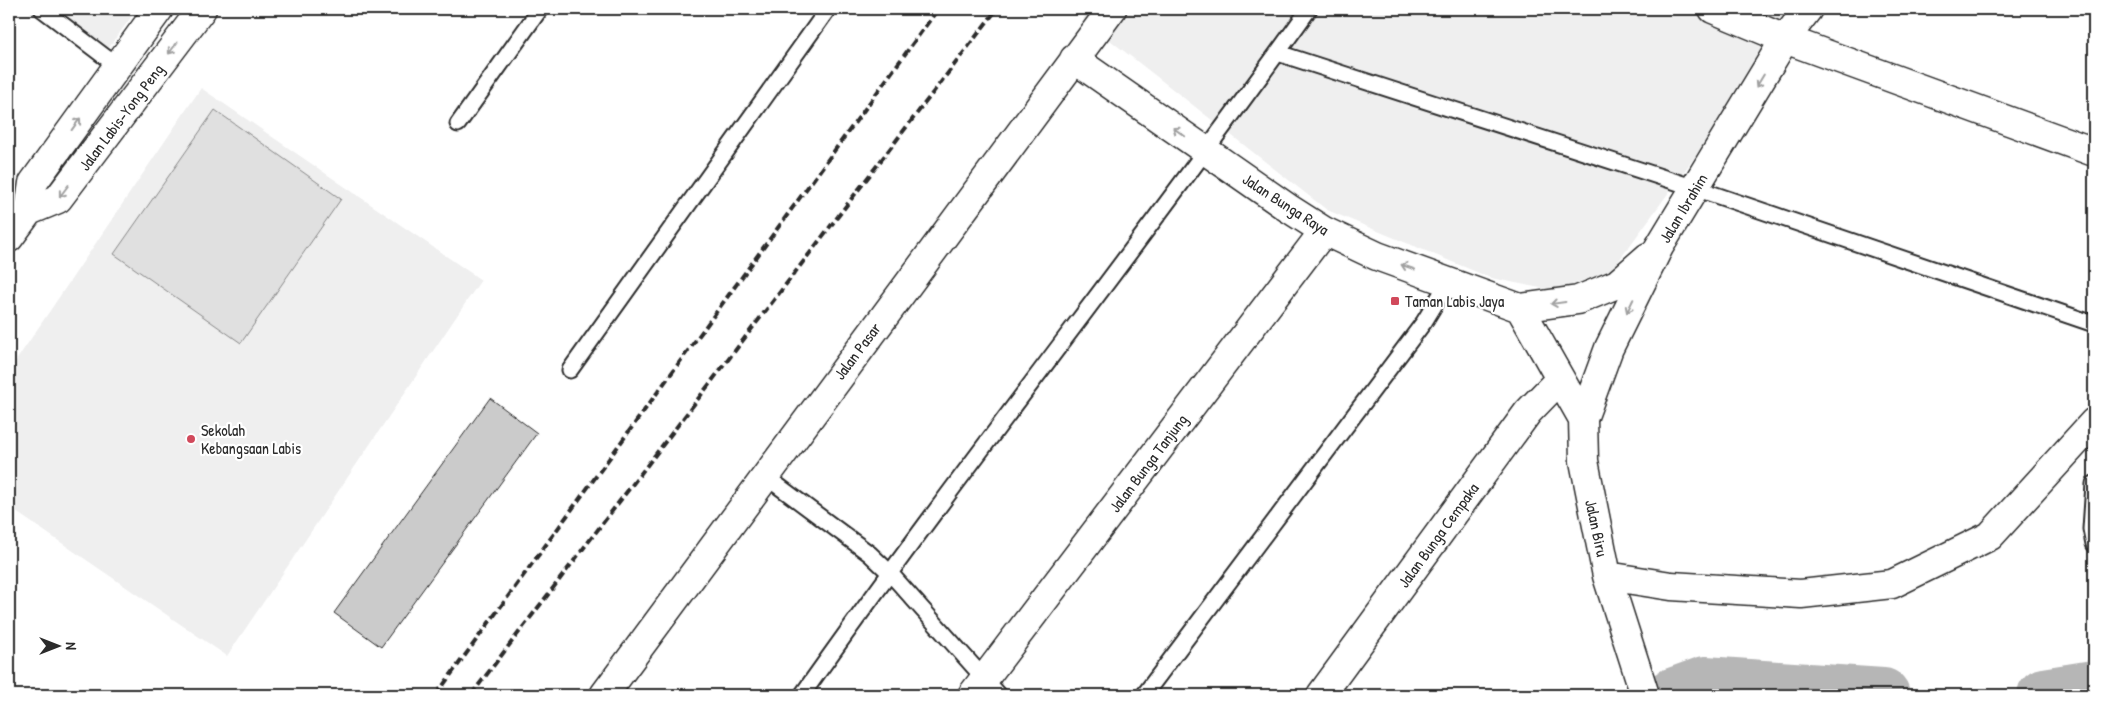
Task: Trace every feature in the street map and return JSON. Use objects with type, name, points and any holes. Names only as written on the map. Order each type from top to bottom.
[{"type":"main road","name":"Jalan Labis-Yong Peng","points":[[9,238],[29,211],[33,183],[159,9]]},
{"type":"main road","name":"Jalan Labis-Yong Peng","points":[[29,211],[58,199],[202,9]]},
{"type":"main road","name":"Jalan Pasar","points":[[604,695],[1112,9]]},
{"type":"main road","points":[[1713,9],[1786,39],[2094,152]]},
{"type":"main road","name":"Jalan Ibrahim","points":[[1583,419],[1609,348],[1659,247],[1786,39],[1808,9]]},
{"type":"main road","name":"Jalan Bunga Raya","points":[[1074,59],[1206,152],[1324,231],[1377,256],[1520,308]]},
{"type":"main road","name":"Jalan Bunga Tanjung","points":[[985,690],[1324,231]]},
{"type":"main road","points":[[1583,419],[1520,308],[1578,300],[1617,284],[1659,247]]},
{"type":"main road","name":"Jalan Bunga Cempaka","points":[[1321,695],[1528,412],[1560,378]]},
{"type":"main road","name":"Jalan Biru","points":[[1583,419],[1584,461],[1607,576],[1624,635],[1645,695]]},
{"type":"main road","points":[[1607,576],[1671,586],[1801,594],[1892,584],[1990,536],[2094,422]]},
{"type":"lane","points":[[42,9],[118,66]]},
{"type":"lane","points":[[458,124],[540,9]]},
{"type":"lane","points":[[570,370],[828,9]]},
{"type":"lane","points":[[802,695],[890,573],[1206,152],[1309,9]]},
{"type":"lane","points":[[1278,53],[1695,188],[2094,324]]},
{"type":"lane","points":[[1144,695],[1424,322],[1449,281]]},
{"type":"lane","points":[[765,476],[870,554],[890,573],[985,690]]},
{"type":"lane","points":[[2094,487],[2091,528],[2094,544]]},
{"type":"shaded area","points":[[26,9],[137,9],[98,63]]},
{"type":"shaded area","points":[[1089,9],[1803,9],[1612,270],[1555,291],[1491,278],[1327,210],[1083,19]]},
{"type":"shaded area","name":"Sekolah Kebangsaan Labis","points":[[201,88],[481,280],[227,656],[9,507],[9,371]]},
{"type":"shaded area","points":[[215,110],[341,199],[241,343],[114,254]]},
{"type":"building","points":[[490,398],[537,433],[381,647],[334,613]]},
{"type":"waterway","points":[[1672,695],[1705,683],[1883,695]]},
{"type":"waterway","points":[[2044,695],[2094,687]]},
{"type":"railway","points":[[436,695],[938,9]]},
{"type":"railway","points":[[471,695],[997,9]]},
{"type":"place","name":"Taman Labis Jaya","points":[[1395,301]]},
{"type":"place","name":"Sekolah Kebangsaan Labis","points":[[191,439]]}]
